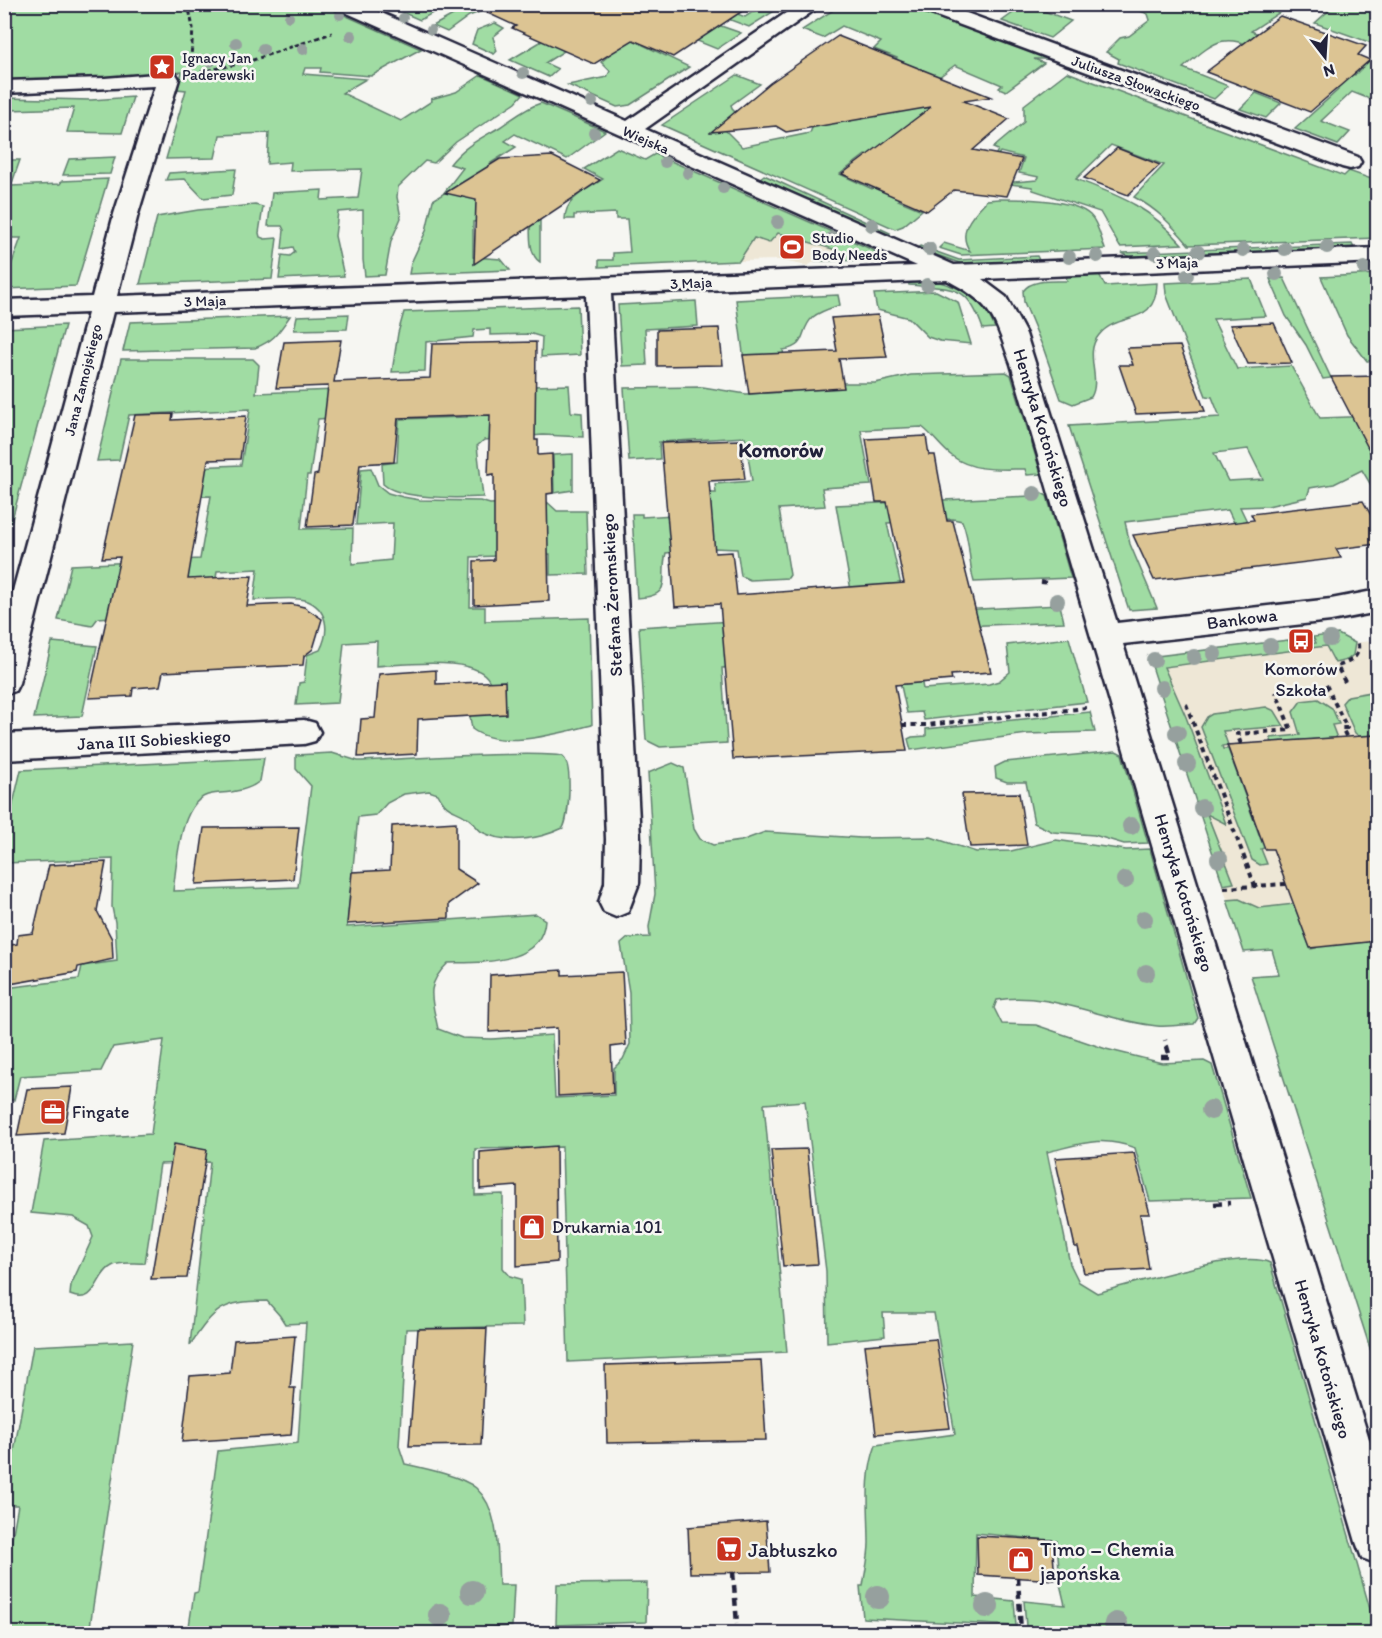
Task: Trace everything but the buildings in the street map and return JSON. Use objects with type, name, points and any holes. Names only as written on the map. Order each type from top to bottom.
[{"type":"street","name":"Wiejska","points":[[343,4],[950,272]]},
{"type":"street","points":[[627,131],[813,4]]},
{"type":"street","name":"Juliusza Słowackiego","points":[[922,4],[1350,162]]},
{"type":"street","name":"Jana Zamojskiego","points":[[4,87],[105,84],[168,79],[126,214],[4,683]]},
{"type":"street","name":"3 Maja","points":[[4,308],[598,287],[1377,255]]},
{"type":"street","name":"Henryka Kotońskiego","points":[[950,272],[973,283],[992,297],[1001,308],[1013,334],[1106,635],[1377,1542]]},
{"type":"street","name":"Stefana Żeromskiego","points":[[598,287],[623,838],[622,883],[616,903]]},
{"type":"street","name":"Bankowa","points":[[1106,635],[1331,610],[1377,601]]},
{"type":"street","name":"Jana III Sobieskiego","points":[[4,747],[304,732]]},
{"type":"path","points":[[188,4],[193,38],[189,64]]},
{"type":"path","points":[[194,73],[247,62],[339,30]]},
{"type":"path","points":[[1345,682],[1337,666],[1352,661],[1358,655],[1359,645],[1354,634]]},
{"type":"path","points":[[1326,685],[1347,728],[1342,728],[1347,738]]},
{"type":"path","points":[[1241,744],[1237,734],[1291,730],[1276,692]]},
{"type":"path","points":[[1186,704],[1255,886]]},
{"type":"path","points":[[902,724],[927,725],[1088,707]]},
{"type":"path","points":[[1235,888],[1286,884]]},
{"type":"path","points":[[1161,1058],[1170,1058],[1165,1040]]},
{"type":"path","points":[[733,1572],[736,1624]]},
{"type":"path","points":[[1018,1577],[1021,1634]]},
{"type":"shaded area","points":[[769,216],[857,255],[856,261],[816,261],[807,266],[779,260],[739,261]]},
{"type":"shaded area","points":[[1338,634],[1355,643],[1377,640],[1377,1370],[1251,976],[1279,974],[1272,950],[1244,952],[1149,657],[1288,640],[1292,646],[1316,643],[1313,637]]},
{"type":"green space","points":[[1042,4],[1038,9],[1071,21],[1050,38],[1002,21],[1024,5]]},
{"type":"green space","points":[[4,5],[322,5],[421,49],[371,76],[320,72],[321,68],[305,68],[303,74],[366,79],[342,93],[401,121],[432,101],[431,99],[456,92],[481,75],[523,94],[516,102],[456,142],[434,163],[425,161],[398,187],[397,197],[401,218],[391,241],[385,275],[365,276],[363,210],[338,212],[335,236],[344,276],[279,279],[282,255],[290,256],[295,252],[293,247],[282,249],[284,230],[282,226],[268,226],[272,193],[322,190],[321,200],[358,198],[362,169],[290,171],[291,162],[267,164],[269,133],[220,135],[215,158],[166,159],[186,90],[177,89],[182,72],[115,79],[5,81]]},
{"type":"green space","points":[[386,5],[447,5],[420,20]]},
{"type":"green space","points":[[471,5],[495,6],[469,16],[447,32],[433,26]]},
{"type":"green space","points":[[691,5],[725,9],[745,17],[764,5],[784,5],[749,27]]},
{"type":"green space","points":[[841,5],[905,5],[1050,59],[1034,59],[1044,63],[1006,91],[999,88],[1002,85],[955,65],[919,92],[940,107],[878,160],[865,155],[840,174],[872,189],[879,184],[902,195],[898,200],[922,210],[903,226],[895,229],[662,125],[737,75],[760,84],[731,105],[743,119],[720,125],[742,147],[810,133],[812,128],[828,119],[866,80],[897,58],[874,49],[881,42],[842,26],[823,38],[802,30]]},
{"type":"green space","points":[[1126,5],[1291,5],[1251,31],[1287,45],[1275,54],[1235,41],[1226,41],[1217,43],[1197,56],[1183,68],[1228,86],[1214,99],[1118,63],[1119,59],[1106,52],[1120,38],[1129,36],[1150,20],[1148,14]]},
{"type":"green space","points":[[1335,5],[1377,5],[1377,45],[1315,23]]},
{"type":"green space","points":[[678,11],[741,33],[717,49],[668,29],[643,45],[689,67],[630,105],[617,107],[568,85],[607,77],[610,71],[601,62],[607,57],[575,44],[545,63],[558,69],[549,77],[510,60],[552,35]]},
{"type":"green space","points":[[495,23],[504,28],[493,37],[497,51],[494,54],[472,44],[477,30]]},
{"type":"green space","points":[[1377,53],[1377,102],[1352,92],[1321,121],[1350,132],[1338,145],[1295,129],[1338,90],[1306,78],[1323,64],[1355,75]]},
{"type":"green space","points":[[1067,72],[1344,176],[1349,171],[1377,181],[1377,238],[1189,245],[1164,218],[1134,197],[1164,165],[1111,145],[1076,179],[1107,191],[1146,211],[1182,244],[1120,247],[1100,212],[1033,190],[1032,187],[1003,183],[1037,180],[1039,177],[1019,173],[1024,158],[1000,152],[989,167],[998,150],[993,148],[1024,122],[1024,105]]},
{"type":"green space","points":[[1256,93],[1281,103],[1266,118],[1240,109]]},
{"type":"green space","points":[[133,97],[122,133],[67,132],[74,108],[9,110],[5,117],[5,98],[91,100]]},
{"type":"green space","points":[[541,103],[605,131],[567,159],[515,134],[505,141],[516,147],[491,163],[533,184],[540,199],[540,262],[531,247],[530,215],[473,222],[473,257],[501,259],[510,270],[409,274],[411,263],[426,231],[433,200],[443,194],[463,168],[450,164],[473,143],[525,110]]},
{"type":"green space","points":[[617,148],[645,160],[655,154],[873,250],[878,255],[878,260],[816,261],[817,259],[834,259],[836,250],[778,233],[769,243],[754,238],[739,261],[599,267],[599,260],[613,260],[613,253],[630,252],[627,219],[616,219],[616,213],[574,215],[574,219],[565,219],[566,212],[578,195],[603,179],[584,169]]},
{"type":"green space","points":[[115,157],[110,174],[63,175],[69,159]]},
{"type":"green space","points":[[20,160],[11,186],[108,179],[76,286],[5,289],[5,282],[21,238],[5,238],[5,162]]},
{"type":"green space","points":[[236,169],[232,195],[203,198],[185,179],[166,180],[169,173]]},
{"type":"green space","points":[[764,175],[890,233],[888,235],[759,179]]},
{"type":"green space","points":[[987,200],[1059,202],[1082,209],[1095,222],[1105,249],[961,255],[939,248],[944,243],[970,251],[965,237],[968,224]]},
{"type":"green space","points":[[255,205],[263,207],[260,237],[277,238],[272,279],[140,284],[157,217],[198,210]]},
{"type":"green space","points":[[1352,244],[1354,248],[1130,257],[1122,253]]},
{"type":"green space","points":[[920,246],[959,260],[1037,256],[1039,260],[965,265],[917,248]]},
{"type":"green space","points":[[1099,274],[1105,286],[1157,283],[1155,297],[1144,313],[1107,327],[1099,335],[1092,358],[1094,390],[1091,397],[1073,404],[1061,399],[1024,302],[1023,291],[1031,284],[1067,281],[1066,276]]},
{"type":"green space","points":[[1377,274],[1377,361],[1367,361],[1347,335],[1321,277]]},
{"type":"green space","points":[[1284,278],[1331,378],[1323,379],[1306,345],[1286,316],[1270,279]]},
{"type":"green space","points":[[1251,279],[1266,316],[1213,319],[1237,369],[1291,366],[1320,418],[1377,416],[1377,495],[1362,470],[1334,484],[1310,488],[1307,497],[1268,506],[1240,507],[1268,565],[1240,535],[1228,510],[1125,522],[1130,544],[1157,608],[1129,610],[1069,426],[1220,417],[1212,397],[1206,396],[1166,294],[1165,283]],"holes":[[[1248,449],[1263,479],[1228,481],[1214,453]]]},
{"type":"green space","points":[[933,280],[955,287],[972,296],[990,317],[995,328],[983,329],[971,303],[957,291],[909,285],[908,281]]},
{"type":"green space","points":[[936,291],[958,302],[971,344],[940,341],[928,337],[909,318],[877,310],[874,294]]},
{"type":"green space","points":[[838,295],[840,305],[822,311],[813,317],[808,322],[797,345],[783,350],[784,358],[744,360],[736,300]]},
{"type":"green space","points":[[696,301],[698,326],[645,329],[647,365],[622,366],[618,305]]},
{"type":"green space","points":[[578,306],[580,355],[541,357],[542,337],[532,334],[490,335],[490,329],[474,330],[473,337],[426,342],[425,371],[392,372],[404,312]]},
{"type":"green space","points":[[349,314],[347,329],[294,330],[297,316]]},
{"type":"green space","points":[[290,316],[276,335],[255,348],[123,351],[130,322]]},
{"type":"green space","points":[[65,325],[11,523],[5,522],[5,328]]},
{"type":"green space","points":[[121,359],[253,359],[259,365],[256,393],[363,389],[359,416],[318,419],[310,475],[307,475],[301,529],[353,528],[352,564],[391,560],[393,523],[356,525],[361,469],[371,468],[378,485],[388,493],[403,497],[420,500],[480,501],[490,504],[546,501],[557,511],[586,511],[588,574],[550,575],[550,554],[471,557],[470,607],[485,607],[485,621],[589,618],[592,725],[514,740],[484,735],[472,729],[469,711],[491,686],[486,676],[474,669],[441,663],[376,666],[377,641],[344,643],[338,703],[296,705],[299,683],[304,682],[307,655],[320,650],[325,635],[325,621],[318,609],[305,600],[287,598],[254,600],[258,569],[217,571],[203,664],[140,615],[98,618],[92,626],[58,620],[71,565],[200,559],[211,496],[166,497],[172,468],[241,465],[250,409],[129,415],[119,460],[97,461]]},
{"type":"green space","points":[[1006,372],[1011,375],[1041,474],[1027,475],[1025,469],[987,469],[969,465],[948,453],[922,427],[861,430],[871,485],[822,488],[825,506],[779,509],[790,575],[788,578],[750,580],[741,576],[737,549],[713,548],[666,553],[661,590],[649,597],[637,598],[632,514],[642,514],[642,517],[706,513],[703,493],[716,493],[715,484],[752,481],[745,437],[659,442],[660,459],[629,461],[624,388],[703,387],[746,394],[790,392],[788,380],[821,383],[875,383],[911,375]]},
{"type":"green space","points":[[569,385],[571,412],[582,413],[583,437],[543,435],[484,440],[477,446],[483,497],[446,498],[416,495],[391,489],[383,484],[382,464],[397,462],[399,419],[467,417],[468,404],[532,386]]},
{"type":"green space","points":[[573,454],[573,490],[554,493],[553,455]]},
{"type":"green space","points":[[1032,493],[1042,493],[1047,496],[1071,578],[974,582],[967,536],[962,521],[953,519],[887,523],[903,595],[958,610],[1060,605],[1064,622],[911,628],[923,689],[989,684],[999,681],[1010,672],[1007,645],[1069,638],[1087,702],[924,720],[922,712],[907,713],[895,659],[722,668],[727,743],[660,747],[646,740],[639,627],[855,613],[836,505],[1032,496]]},
{"type":"green space","points":[[1338,634],[1355,643],[1353,655],[1347,660],[1335,663],[1326,646],[1164,667],[1186,717],[1226,824],[1207,814],[1234,883],[1223,885],[1149,657],[1288,640],[1292,646],[1316,643],[1313,637]]},
{"type":"green space","points":[[52,642],[97,646],[82,716],[34,718]]},
{"type":"green space","points":[[1377,691],[1377,735],[1359,736],[1355,733],[1342,703],[1348,696]]},
{"type":"green space","points":[[1318,699],[1332,708],[1339,724],[1332,725],[1337,738],[1272,742],[1270,738],[1300,735],[1293,712],[1301,701]]},
{"type":"green space","points":[[1266,707],[1275,711],[1284,726],[1223,731],[1228,745],[1222,746],[1223,749],[1228,749],[1264,848],[1261,849],[1267,864],[1260,865],[1252,860],[1201,727],[1207,717],[1212,714]]},
{"type":"green space","points":[[1090,712],[1095,732],[1027,734],[911,750],[908,739],[926,736],[926,729]]},
{"type":"green space","points":[[1116,751],[1122,754],[1148,843],[1124,844],[1094,835],[1053,832],[1034,823],[1026,782],[1007,782],[996,778],[995,767],[1005,762]]},
{"type":"green space","points":[[332,753],[358,761],[500,754],[563,757],[569,780],[568,803],[563,828],[534,838],[502,838],[480,831],[471,820],[445,805],[438,794],[429,791],[404,794],[387,803],[376,815],[358,817],[347,927],[536,914],[545,920],[541,935],[533,946],[522,953],[493,961],[448,963],[435,979],[432,1001],[438,1029],[462,1038],[492,1039],[552,1035],[555,1098],[614,1095],[614,1068],[623,1059],[630,1044],[629,992],[621,944],[628,938],[650,937],[649,927],[655,894],[648,773],[673,763],[684,768],[694,829],[700,839],[713,845],[741,841],[765,832],[861,838],[931,837],[976,852],[1011,851],[1056,840],[1126,850],[1150,849],[1198,1018],[1194,1024],[1162,1026],[1137,1023],[1057,1003],[1017,998],[997,1000],[994,1008],[1002,1024],[1036,1025],[1106,1049],[1162,1063],[1204,1061],[1212,1065],[1251,1198],[1150,1201],[1135,1148],[1101,1141],[1047,1152],[1070,1264],[1079,1282],[1097,1293],[1212,1264],[1236,1260],[1270,1263],[1377,1633],[1082,1634],[1026,1626],[1024,1601],[1065,1605],[1060,1584],[1057,1541],[976,1533],[975,1597],[1014,1601],[1016,1626],[863,1618],[860,1586],[863,1586],[868,1554],[869,1481],[876,1445],[955,1434],[934,1313],[883,1313],[885,1336],[827,1342],[826,1271],[805,1101],[764,1104],[787,1352],[568,1362],[562,1147],[475,1149],[475,1195],[503,1194],[503,1268],[510,1276],[521,1279],[523,1326],[406,1329],[399,1446],[405,1464],[462,1480],[476,1488],[484,1498],[494,1521],[499,1585],[514,1585],[512,1626],[342,1634],[188,1633],[194,1593],[198,1592],[218,1451],[298,1443],[306,1323],[285,1324],[267,1301],[229,1305],[213,1315],[190,1345],[210,1162],[160,1164],[145,1263],[115,1264],[106,1270],[91,1293],[79,1297],[70,1295],[71,1285],[93,1237],[89,1226],[73,1217],[31,1213],[44,1141],[151,1134],[164,1040],[113,1047],[101,1071],[20,1076],[14,1100],[5,1100],[5,988],[79,979],[82,966],[117,961],[112,907],[113,859],[5,863],[5,838],[21,770],[264,758],[260,781],[255,785],[237,791],[212,794],[201,798],[193,807],[186,820],[178,850],[173,891],[298,887],[311,786],[296,769],[296,755]]},
{"type":"green space","points":[[1239,899],[1259,908],[1294,904],[1311,949],[1316,948],[1314,944],[1374,940],[1377,944],[1377,1370],[1251,976],[1279,974],[1272,950],[1244,952],[1227,900]]},
{"type":"green space","points":[[133,1341],[89,1633],[5,1633],[5,1606],[11,1582],[5,1583],[5,1577],[18,1505],[5,1505],[5,1479],[9,1479],[33,1346]]},
{"type":"green space","points":[[647,1583],[646,1622],[556,1625],[557,1584]]},
{"type":"place","name":"Ignacy Jan Paderewski","points":[[162,67]]},
{"type":"place","name":"Studio Body Needs","points":[[792,247]]},
{"type":"place","name":"Komorów Szkoła","points":[[1301,641]]},
{"type":"place","name":"Fingate","points":[[53,1112]]},
{"type":"place","name":"Drukarnia 101","points":[[532,1227]]},
{"type":"place","name":"Jabłuszko","points":[[729,1549]]},
{"type":"place","name":"Timo – Chemia japońska","points":[[1021,1560]]},
{"type":"district","name":"Komorów","points":[[781,449]]}]
